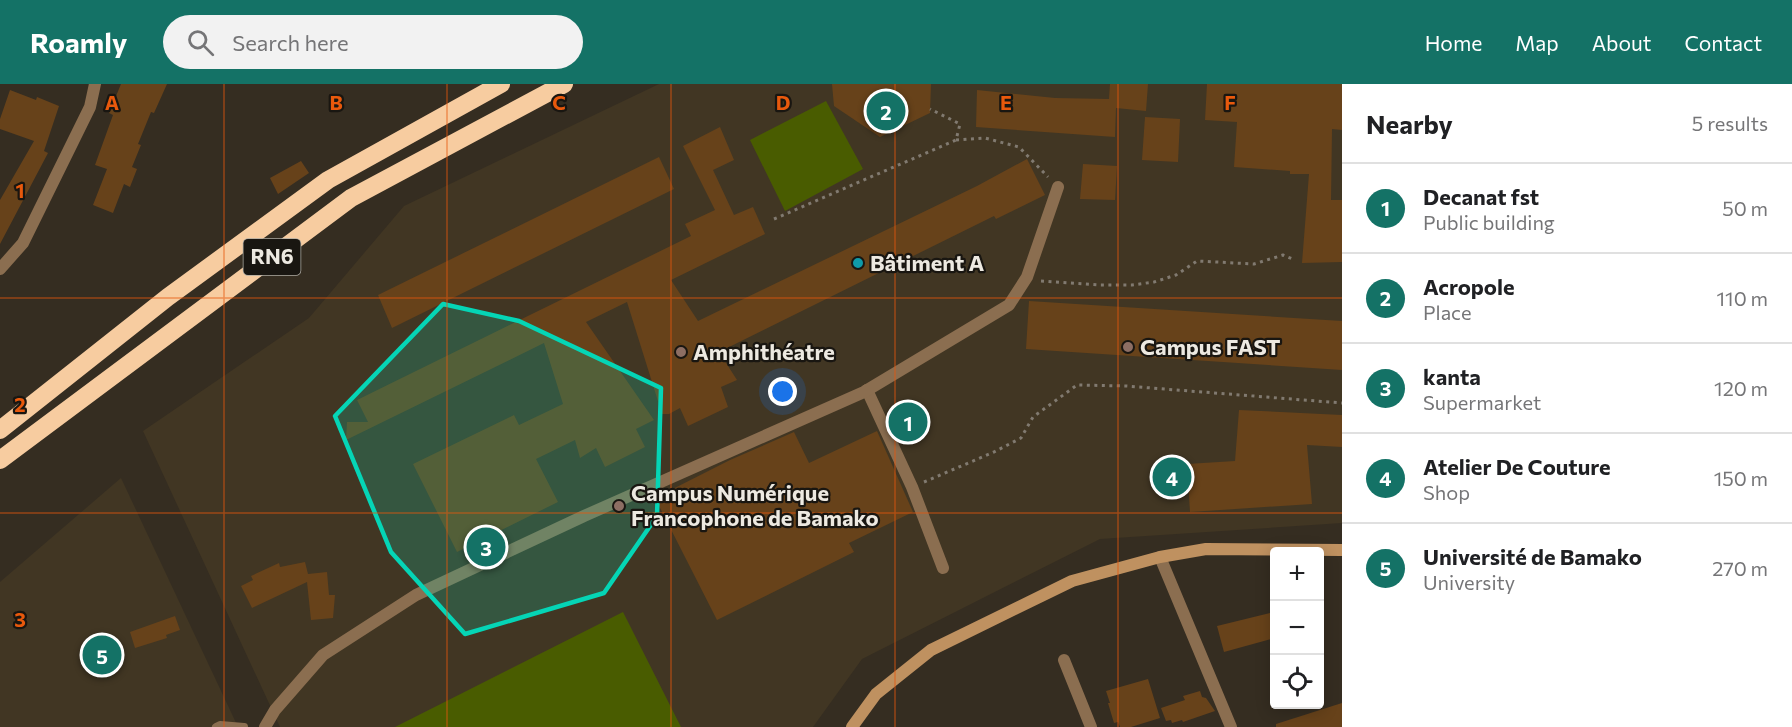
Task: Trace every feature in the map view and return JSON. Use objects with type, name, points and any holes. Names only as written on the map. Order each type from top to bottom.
[{"type":"highway","name":"RN6","points":[[0,430],[168,297],[327,180],[501,84]]},
{"type":"highway","name":"RN6","points":[[0,460],[351,198],[564,84]]},
{"type":"street","points":[[0,269],[23,243],[90,107],[95,84]]},
{"type":"street","points":[[265,727],[275,710],[323,655],[416,595],[584,516],[867,390],[1009,305],[1026,279],[1058,187]]},
{"type":"street","points":[[867,390],[912,487],[943,568]]},
{"type":"street","points":[[852,727],[876,694],[931,650],[1072,581],[1160,557],[1206,549],[1342,550]]},
{"type":"street","points":[[1160,557],[1231,727]]},
{"type":"street","points":[[1064,660],[1090,727]]},
{"type":"lane","points":[[216,727],[220,725],[244,727]]},
{"type":"path","points":[[930,109],[960,124],[956,140]]},
{"type":"path","points":[[774,219],[956,140],[985,138],[1019,147],[1058,187]]},
{"type":"path","points":[[1026,279],[1054,283],[1132,285],[1154,282],[1176,275],[1197,261],[1254,264],[1283,255],[1295,260]]},
{"type":"path","points":[[912,487],[1021,438],[1033,417],[1077,385],[1126,386],[1342,403]]},
{"type":"highlighted area","points":[[443,304],[519,321],[661,388],[657,516],[604,593],[465,634],[391,552],[335,416]]},
{"type":"shaded area","points":[[659,84],[1342,84],[1342,523],[1100,539],[862,659],[813,727],[280,727],[143,431],[309,318],[404,206]]},
{"type":"shaded area","points":[[121,478],[238,727],[0,727],[0,582]]},
{"type":"green space","points":[[826,101],[863,169],[785,211],[750,140]]},
{"type":"green space","points":[[623,612],[681,727],[395,727]]},
{"type":"building","points":[[121,84],[167,84],[154,113],[151,112],[138,144],[141,145],[132,167],[137,169],[130,187],[124,184],[113,213],[93,205],[107,169],[95,165],[113,115],[109,113]]},
{"type":"building","points":[[832,84],[931,84],[930,113],[880,137],[834,106]]},
{"type":"building","points":[[1110,84],[1148,84],[1146,111],[1116,108],[1115,137],[976,127],[977,90],[1055,98],[1109,99]]},
{"type":"building","points":[[1207,84],[1342,84],[1342,130],[1332,129],[1331,200],[1342,200],[1342,262],[1302,263],[1309,174],[1234,167],[1237,122],[1205,120]]},
{"type":"building","points":[[10,90],[59,106],[44,151],[48,153],[0,244],[0,200],[34,141],[0,129],[0,119]]},
{"type":"building","points":[[1145,117],[1180,119],[1178,162],[1142,160]]},
{"type":"building","points":[[720,127],[734,160],[713,170],[734,215],[753,207],[765,234],[671,280],[698,321],[977,186],[1027,159],[1045,195],[996,219],[994,216],[719,352],[737,380],[721,387],[728,407],[688,426],[680,408],[669,414],[662,414],[627,302],[586,322],[654,420],[636,429],[645,447],[605,467],[596,448],[580,458],[575,440],[536,459],[558,502],[457,552],[413,464],[514,415],[519,425],[563,404],[544,343],[346,440],[347,422],[368,422],[357,400],[691,236],[685,224],[715,210],[683,146]]},
{"type":"building","points":[[659,157],[674,189],[392,328],[378,295]]},
{"type":"building","points":[[301,161],[309,173],[278,194],[270,178]]},
{"type":"building","points":[[1083,164],[1117,166],[1115,200],[1080,199]]},
{"type":"building","points":[[1029,301],[1342,321],[1342,370],[1026,349]]},
{"type":"building","points":[[1239,410],[1342,415],[1342,447],[1307,445],[1312,504],[1190,512],[1187,464],[1235,461]]},
{"type":"building","points":[[877,431],[913,512],[849,543],[854,552],[717,620],[655,498],[730,460],[794,432],[809,463]]},
{"type":"building","points":[[305,562],[308,574],[327,572],[329,595],[335,595],[333,618],[311,620],[307,582],[252,608],[241,586],[253,580],[251,576],[279,563],[280,567]]},
{"type":"building","points":[[1270,613],[1270,639],[1224,652],[1217,626]]},
{"type":"building","points":[[175,616],[180,630],[166,635],[167,638],[135,648],[130,632]]},
{"type":"building","points":[[1148,679],[1160,718],[1131,727],[1120,727],[1118,722],[1114,723],[1106,691]]},
{"type":"building","points":[[1200,691],[1202,697],[1206,698],[1215,711],[1183,722],[1182,720],[1172,723],[1171,720],[1166,721],[1161,708],[1185,700],[1183,696]]},
{"type":"building","points":[[1342,703],[1342,727],[1276,727],[1276,724]]},
{"type":"place","name":"Acropole","points":[[886,111]]},
{"type":"place","name":"Bâtiment A","points":[[858,263]]},
{"type":"place","name":"Campus FAST","points":[[1128,347]]},
{"type":"place","name":"Amphithéatre","points":[[681,352]]},
{"type":"place","name":"Decanat fst","points":[[908,422]]},
{"type":"place","name":"Atelier De Couture","points":[[1172,477]]},
{"type":"place","name":"Campus Numérique Francophone de Bamako","points":[[619,506]]},
{"type":"place","name":"kanta","points":[[486,547]]},
{"type":"place","name":"Université de Bamako","points":[[102,655]]}]
